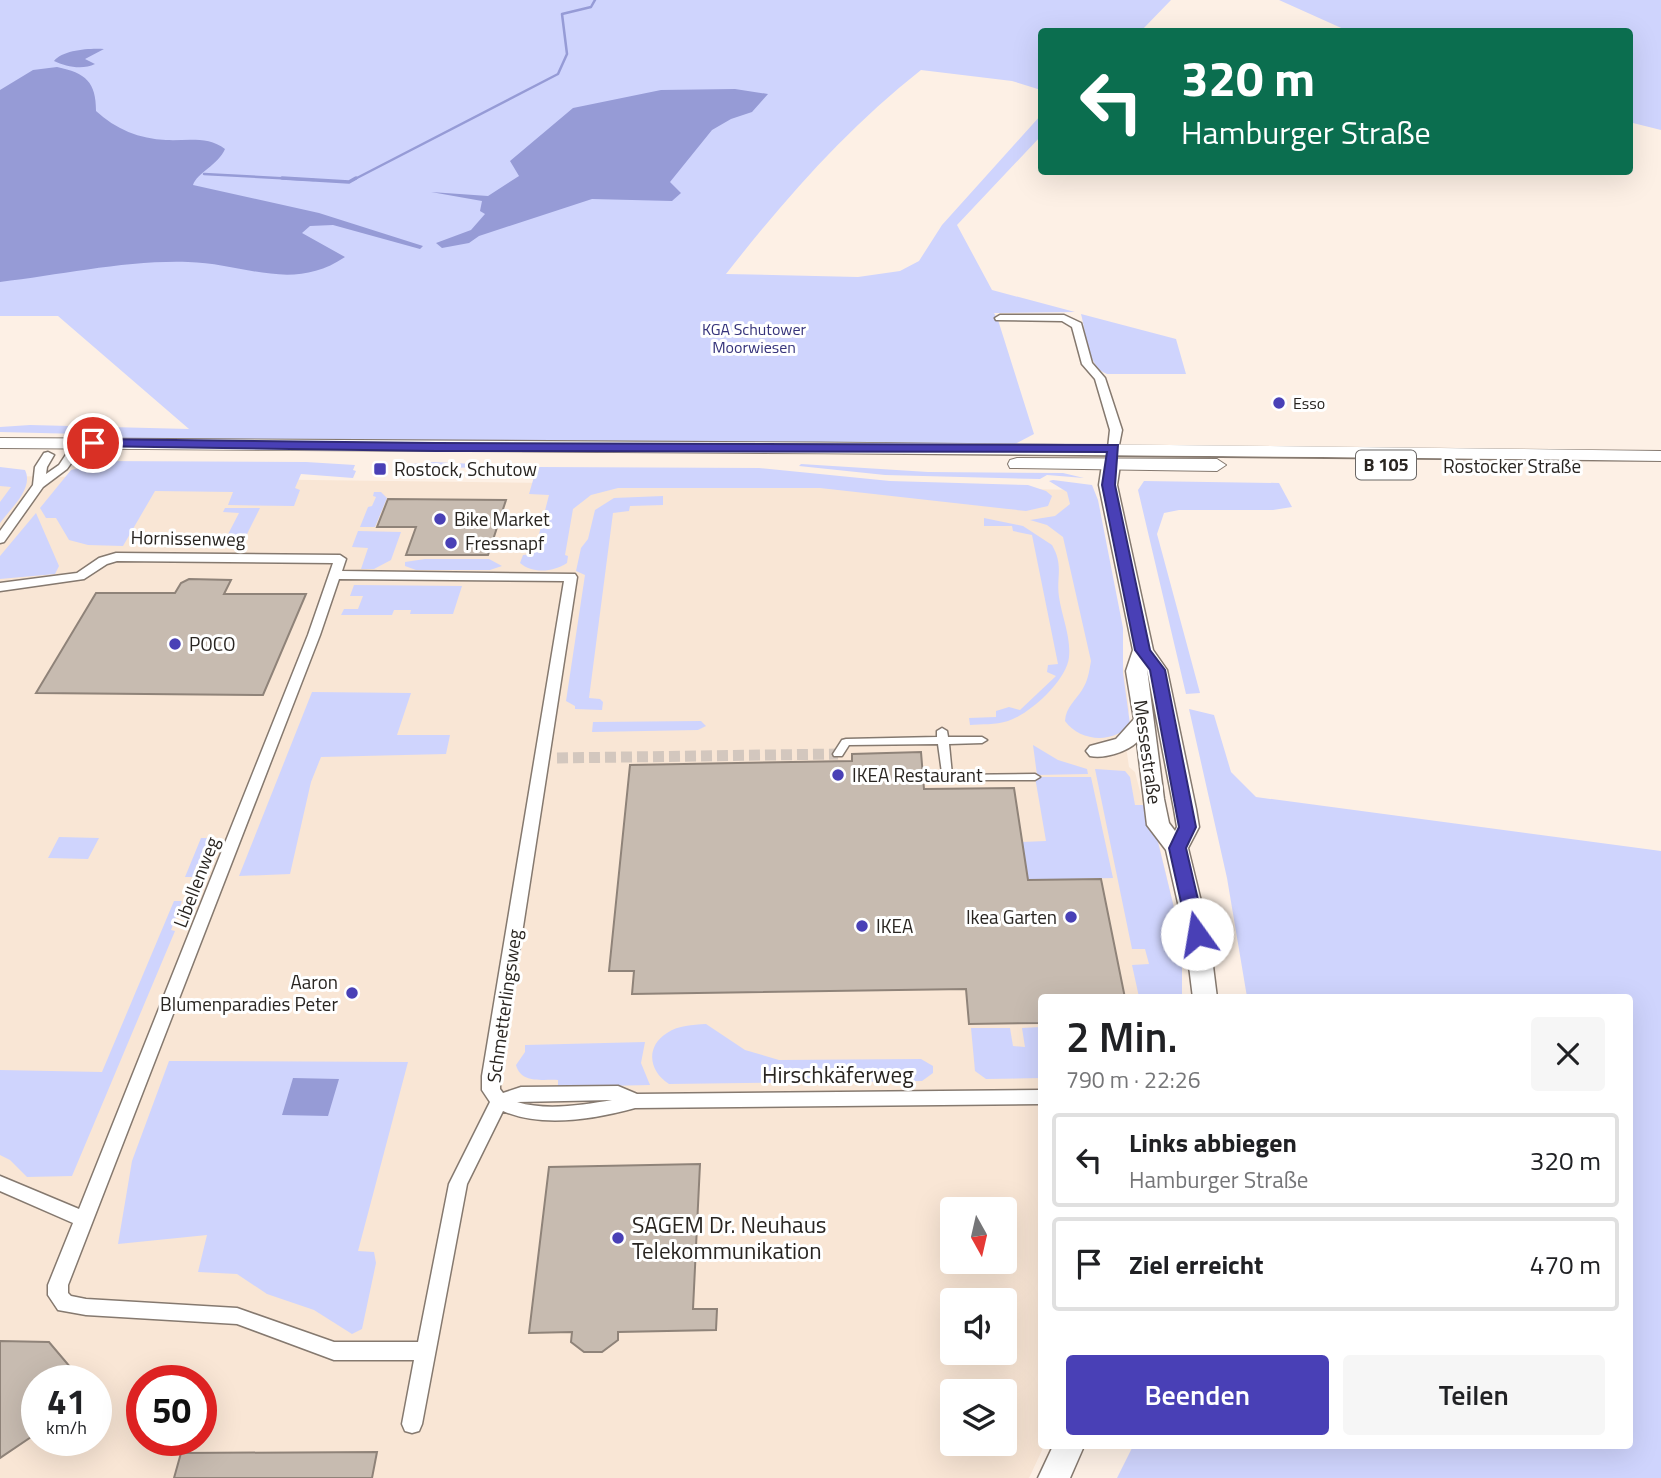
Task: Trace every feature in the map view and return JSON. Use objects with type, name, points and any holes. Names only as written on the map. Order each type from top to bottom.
[{"type":"main road","name":"B 105","points":[[0,443],[64,449]]},
{"type":"main road","name":"B 105","points":[[0,454],[64,449],[1112,456]]},
{"type":"main road","name":"Rostocker Straße","points":[[1112,456],[1661,456]]},
{"type":"main road","name":"Rostocker Straße","points":[[1112,456],[1661,466]]},
{"type":"main road","name":"Messestraße","points":[[1112,456],[1108,485],[1143,650],[1157,670],[1188,827],[1177,848]]},
{"type":"main road","name":"Messestraße","points":[[1143,650],[1136,671],[1145,720],[1152,792],[1158,825],[1177,848],[1197,934],[1204,994]]},
{"type":"main road","points":[[1097,751],[1123,744],[1145,720]]},
{"type":"main road","points":[[1054,1478],[1068,1449]]},
{"type":"street","points":[[1000,318],[1064,318],[1077,325],[1087,364],[1100,378],[1116,430],[1112,456]]},
{"type":"street","points":[[38,485],[41,467],[64,449]]},
{"type":"street","points":[[0,539],[38,485],[63,467],[64,449]]},
{"type":"street","name":"Hornissenweg","points":[[0,587],[80,576],[116,556],[340,559]]},
{"type":"street","name":"Libellenweg","points":[[340,559],[314,635],[58,1285],[58,1295],[65,1304],[237,1316],[334,1351],[425,1351]]},
{"type":"street","name":"Schmetterlingsweg","points":[[334,575],[571,577],[491,1076],[491,1090],[499,1101],[458,1184],[412,1424]]},
{"type":"street","points":[[943,736],[947,778],[1035,778]]},
{"type":"street","points":[[838,754],[846,742],[943,736],[982,740]]},
{"type":"street","name":"Hirschkäferweg","points":[[499,1101],[521,1094],[618,1093],[635,1101],[1038,1097]]},
{"type":"street","points":[[0,1183],[84,1219]]},
{"type":"shaded area","points":[[104,49],[85,59],[95,64],[90,66],[74,67],[54,61],[70,52]]},
{"type":"shaded area","points":[[57,67],[75,72],[87,80],[94,93],[96,111],[128,132],[147,138],[212,142],[225,149],[193,185],[319,213],[423,246],[420,249],[333,225],[310,226],[302,233],[345,257],[325,268],[287,275],[209,264],[165,262],[0,282],[0,90],[33,70]]},
{"type":"shaded area","points":[[735,89],[768,94],[752,112],[731,119],[712,130],[670,182],[681,193],[672,201],[592,199],[479,236],[469,243],[442,248],[436,243],[471,230],[485,214],[480,211],[482,201],[431,192],[488,196],[519,176],[510,161],[573,108],[661,90]]},
{"type":"shaded area","points":[[0,476],[1088,490],[1122,656],[1129,710],[1124,732],[1129,767],[1135,772],[1142,799],[1148,799],[1176,916],[1182,951],[1182,994],[1038,994],[1038,1449],[1043,1449],[1029,1478],[0,1478]]},
{"type":"shaded area","points":[[293,1078],[339,1079],[328,1116],[282,1115]]},
{"type":"green space","name":"KGA Schutower Moorwiesen","points":[[0,0],[1171,0],[1144,28],[1038,28],[1038,89],[1012,81],[921,70],[867,116],[818,166],[726,274],[858,277],[900,271],[919,261],[942,225],[1038,118],[1038,139],[957,225],[992,290],[1075,312],[994,313],[1034,434],[1015,444],[325,442],[120,438],[121,435],[0,432],[0,427],[30,425],[189,429],[58,316],[0,316]]},
{"type":"green space","points":[[1279,0],[1661,0],[1661,130],[1633,123],[1633,28],[1341,28]]},
{"type":"green space","points":[[1081,314],[1176,339],[1186,374],[1107,374],[1100,370],[1091,357]]},
{"type":"green space","points":[[97,461],[306,462],[355,465],[353,470],[356,471],[353,478],[301,474],[295,488],[300,490],[294,506],[228,505],[233,492],[155,491],[123,546],[88,545],[69,540],[56,518],[46,518],[40,508],[71,470],[95,464]]},
{"type":"green space","points":[[434,462],[538,467],[759,468],[890,481],[1028,485],[1052,496],[1048,506],[1026,511],[820,488],[618,488],[591,495],[573,509],[565,555],[568,556],[567,563],[549,570],[537,570],[520,563],[523,555],[534,554],[549,495],[529,494],[536,470],[480,467],[398,470],[400,465]]},
{"type":"green space","points":[[799,466],[928,472],[1063,473],[1084,478],[1047,475],[1040,479],[885,475]]},
{"type":"green space","points":[[0,467],[25,470],[27,477],[20,498],[0,523],[0,502],[11,487],[0,486]]},
{"type":"green space","points":[[1049,481],[1092,485],[1098,500],[1123,628],[1123,673],[1130,724],[1115,735],[1097,738],[1088,736],[1071,728],[1065,721],[1069,708],[1086,683],[1091,661],[1063,537],[1047,525],[1030,520],[1055,516],[1070,504],[1067,492]]},
{"type":"green space","points":[[1144,481],[1279,483],[1292,507],[1273,510],[1179,510],[1164,513],[1157,534],[1200,693],[1186,694],[1138,490]]},
{"type":"green space","points":[[374,492],[381,492],[387,498],[375,527],[360,527],[368,507],[372,506],[376,497],[373,496]]},
{"type":"green space","points":[[663,496],[663,505],[630,506],[629,511],[613,513],[589,698],[600,699],[603,702],[602,710],[575,709],[575,706],[566,701],[585,575],[576,571],[595,510],[614,498]]},
{"type":"green space","points":[[225,508],[260,508],[241,546],[151,546],[153,542],[224,542],[239,513],[223,512]]},
{"type":"green space","points":[[36,513],[59,566],[55,574],[0,579],[0,556]]},
{"type":"green space","points":[[984,518],[1023,526],[1052,545],[1059,565],[1058,590],[1068,634],[1069,657],[1067,666],[1055,686],[1027,711],[1003,722],[970,725],[969,718],[996,717],[996,711],[1009,707],[1020,710],[1056,676],[1047,672],[1048,665],[1058,664],[1032,535],[1013,531],[1012,526],[984,526]]},
{"type":"green space","points":[[358,531],[401,532],[391,560],[374,569],[361,569],[368,548],[352,547]]},
{"type":"green space","points":[[425,559],[489,559],[502,566],[490,570],[416,570],[405,566],[405,562]]},
{"type":"green space","points":[[354,585],[462,586],[453,614],[410,614],[411,610],[394,610],[392,615],[341,615],[344,609],[358,609],[363,596],[350,596]]},
{"type":"green space","points":[[312,692],[411,693],[397,735],[450,735],[446,754],[321,757],[311,782],[290,874],[239,876]]},
{"type":"green space","points":[[1189,709],[1214,715],[1231,772],[1256,797],[1661,851],[1661,1478],[1117,1478],[1132,1449],[1633,1449],[1633,994],[1246,994],[1227,878]]},
{"type":"green space","points":[[701,721],[706,726],[698,730],[592,732],[593,722]]},
{"type":"green space","points":[[1033,745],[1058,760],[1087,769],[1088,774],[1037,775]]},
{"type":"green space","points":[[1095,769],[1125,771],[1130,777],[1135,805],[1149,805],[1176,916],[1182,951],[1182,994],[1138,994],[1132,965],[1149,964],[1145,949],[1132,949]]},
{"type":"green space","points":[[1035,777],[1091,777],[1113,878],[1028,880],[1022,842],[1046,841]]},
{"type":"green space","points":[[59,837],[99,838],[88,859],[48,858]]},
{"type":"green space","points":[[201,838],[214,838],[203,863],[197,864],[195,869],[201,869],[196,881],[195,877],[185,877]]},
{"type":"green space","points":[[174,901],[182,901],[171,930],[175,931],[72,1176],[27,1177],[10,1160],[0,1155],[0,1070],[102,1072]]},
{"type":"green space","points":[[706,1024],[745,1050],[779,1060],[921,1059],[933,1066],[933,1073],[922,1081],[669,1084],[657,1073],[654,1066],[652,1059],[655,1045],[676,1028]]},
{"type":"green space","points":[[1038,1027],[1038,1078],[986,1079],[975,1071],[971,1028],[1010,1028],[1013,1046],[1025,1047],[1022,1028]]},
{"type":"green space","points":[[645,1042],[641,1063],[650,1085],[558,1087],[558,1080],[527,1078],[516,1065],[525,1052],[525,1045]]},
{"type":"green space","points":[[169,1061],[408,1062],[358,1251],[374,1252],[376,1263],[362,1329],[352,1334],[314,1310],[267,1294],[237,1274],[198,1272],[207,1235],[118,1244],[132,1161]]},
{"type":"building","points":[[388,499],[506,500],[488,555],[406,555],[416,527],[377,527]]},
{"type":"building","name":"POCO","points":[[189,579],[231,580],[224,594],[306,594],[263,695],[36,693],[96,593],[175,593],[181,583]]},
{"type":"building","name":"IKEA","points":[[921,752],[924,789],[1014,788],[1028,880],[1101,879],[1124,994],[1038,994],[1038,1023],[969,1024],[966,989],[632,994],[634,971],[609,971],[630,765],[852,761],[852,754]]},
{"type":"building","name":"SAGEM Dr. Neuhaus Telekommunikation","points":[[700,1164],[693,1309],[717,1309],[716,1330],[618,1332],[618,1340],[602,1352],[584,1352],[571,1342],[572,1332],[529,1333],[549,1167]]},
{"type":"building","points":[[0,1341],[49,1342],[68,1365],[21,1365],[21,1444],[0,1458]]},
{"type":"building","points":[[377,1452],[372,1478],[174,1478],[180,1456],[217,1456],[217,1453]]},
{"type":"waterway","points":[[353,180],[558,74],[567,54],[562,14],[591,7],[595,0]]},
{"type":"waterway","points":[[204,174],[314,180]]},
{"type":"waterway","points":[[282,178],[349,182],[356,178]]},
{"type":"tunnel","points":[[557,758],[838,754]]},
{"type":"place","name":"Esso","points":[[1279,403]]},
{"type":"place","name":"Rostock, Schutow","points":[[380,469]]},
{"type":"place","name":"Bike Market","points":[[440,519]]},
{"type":"place","name":"Fressnapf","points":[[451,543]]},
{"type":"place","name":"POCO","points":[[175,644]]},
{"type":"place","name":"IKEA Restaurant","points":[[838,775]]},
{"type":"place","name":"Ikea Garten","points":[[1071,917]]},
{"type":"place","name":"IKEA","points":[[862,926]]},
{"type":"place","name":"Aaron Blumenparadies Peter","points":[[352,993]]},
{"type":"place","name":"SAGEM Dr. Neuhaus Telekommunikation","points":[[618,1238]]},
{"type":"route","points":[[93,443],[912,450],[1114,448],[1108,485],[1143,650],[1157,670],[1188,827],[1177,848],[1197,934]]}]
